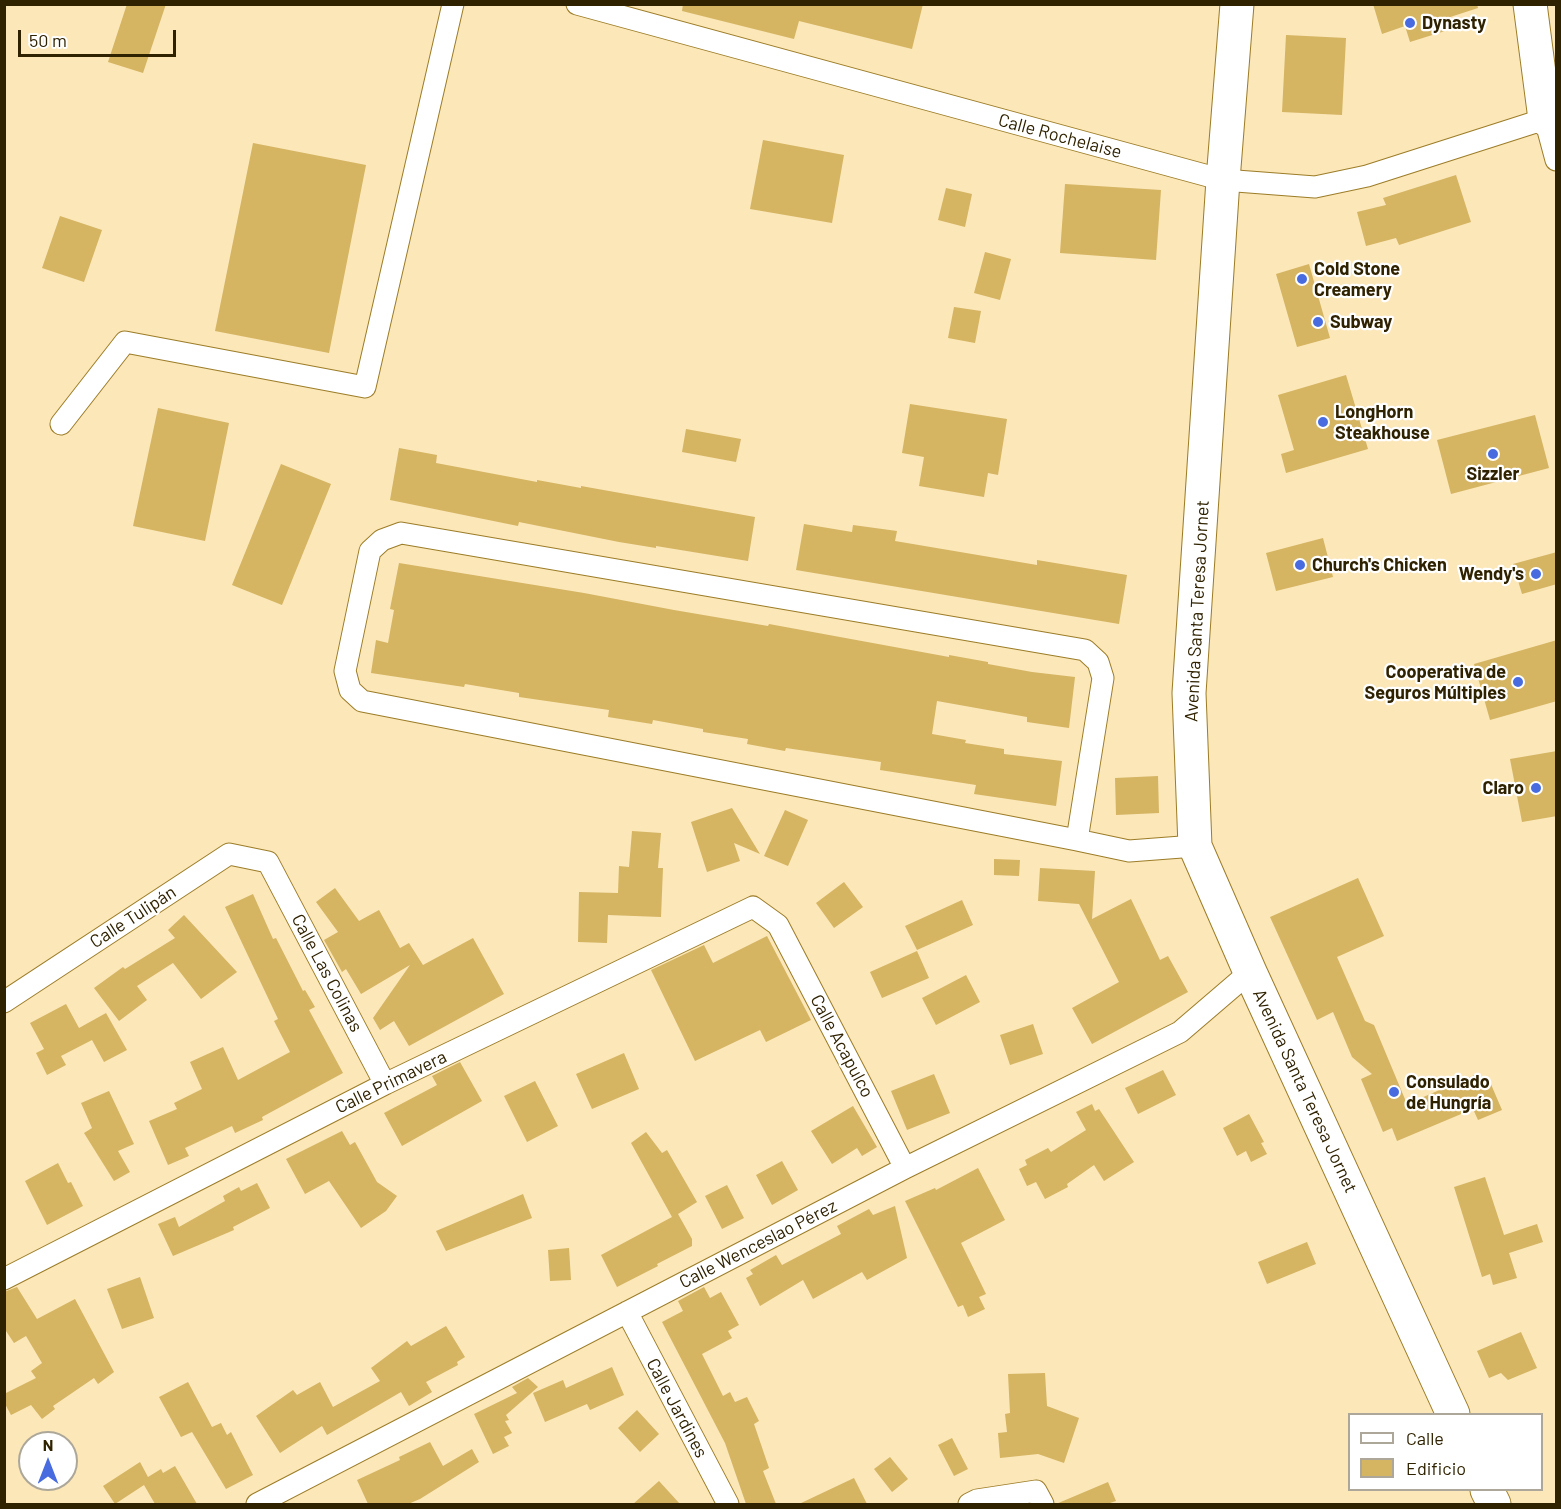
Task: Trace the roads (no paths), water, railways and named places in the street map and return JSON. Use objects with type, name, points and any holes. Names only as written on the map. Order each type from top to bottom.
[{"type":"main road","name":"Avenida Santa Teresa Jornet","points":[[1237,4],[1189,693],[1195,846],[1250,972],[1453,1413]]},
{"type":"main road","points":[[1530,4],[1545,118]]},
{"type":"street","points":[[61,424],[125,342],[365,387],[453,4]]},
{"type":"street","name":"Calle Rochelaise","points":[[577,4],[1223,180],[1315,187],[1367,176],[1545,118]]},
{"type":"street","points":[[1545,118],[1557,160]]},
{"type":"street","points":[[1077,840],[1102,678],[1098,662],[1086,650],[401,533],[382,540],[370,551],[345,671],[350,690],[362,701],[1129,851],[1195,846]]},
{"type":"street","name":"Calle Tulipán","points":[[4,1002],[229,854],[268,862]]},
{"type":"street","name":"Calle Las Colinas","points":[[268,862],[385,1084]]},
{"type":"street","name":"Calle Primavera","points":[[4,1279],[385,1084],[753,907],[778,925]]},
{"type":"street","name":"Calle Acapulco","points":[[778,925],[905,1168]]},
{"type":"street","name":"Calle Wenceslao Pérez","points":[[257,1504],[905,1168],[1180,1032],[1250,972]]},
{"type":"street","name":"Calle Jardines","points":[[627,1312],[728,1504]]},
{"type":"street","points":[[969,1504],[977,1500],[1036,1491],[1043,1504]]},
{"type":"place","name":"Dynasty","points":[[1410,23]]},
{"type":"place","name":"Cold Stone Creamery","points":[[1302,279]]},
{"type":"place","name":"Subway","points":[[1318,322]]},
{"type":"place","name":"LongHorn Steakhouse","points":[[1323,422]]},
{"type":"place","name":"Sizzler","points":[[1493,454]]},
{"type":"place","name":"Church's Chicken","points":[[1300,565]]},
{"type":"place","name":"Wendy's","points":[[1536,574]]},
{"type":"place","name":"Cooperativa de Seguros Múltiples","points":[[1518,682]]},
{"type":"place","name":"Claro","points":[[1536,788]]},
{"type":"place","name":"Consulado de Hungría","points":[[1394,1092]]}]
